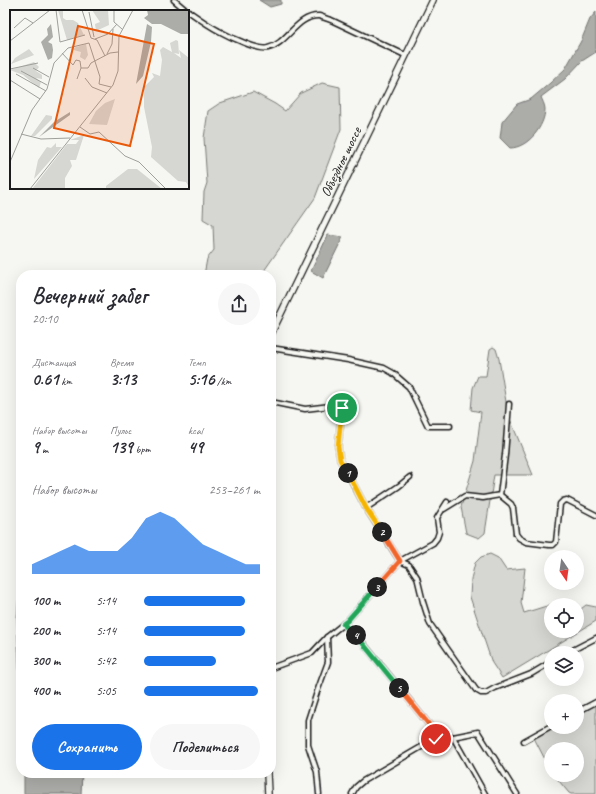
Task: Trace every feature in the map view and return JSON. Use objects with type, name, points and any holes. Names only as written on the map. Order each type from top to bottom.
[{"type":"main road","name":"Объездное шоссе","points":[[276,324],[433,0]]},
{"type":"main road","points":[[267,778],[268,794]]},
{"type":"street","points":[[174,0],[187,10]]},
{"type":"street","points":[[189,12],[220,32],[257,48],[267,49],[277,45],[299,24],[310,18],[319,16],[331,20],[406,55]]},
{"type":"street","points":[[276,349],[348,360],[384,368],[393,373],[409,387],[428,426],[450,426]]},
{"type":"street","points":[[276,403],[305,409],[341,406],[338,447],[340,460],[366,508],[400,561],[409,565],[417,577],[430,624],[476,690],[481,693],[486,693],[531,674],[544,666]]},
{"type":"street","points":[[500,495],[509,404]]},
{"type":"street","points":[[366,508],[410,477]]},
{"type":"street","points":[[442,510],[465,496],[483,498],[500,495],[511,504],[516,534],[519,538],[526,542],[549,545],[553,545],[556,542],[560,504],[563,501],[567,500],[596,515]]},
{"type":"street","points":[[276,666],[312,653],[327,637],[347,621],[400,561],[433,543],[439,532],[437,518],[447,502]]},
{"type":"street","points":[[343,624],[358,637],[431,727],[453,737],[486,794]]},
{"type":"street","points":[[319,794],[316,772],[308,745],[308,720],[328,662],[327,637]]},
{"type":"street","points":[[581,646],[596,638]]},
{"type":"street","points":[[584,708],[596,702]]},
{"type":"street","points":[[524,741],[544,730]]},
{"type":"street","points":[[352,794],[356,787],[363,781],[436,739],[442,732]]},
{"type":"street","points":[[453,737],[478,732],[517,794]]},
{"type":"shaded area","points":[[259,0],[281,0],[281,4],[270,7]]},
{"type":"shaded area","points":[[596,12],[596,52],[582,61],[565,79],[541,97],[545,109],[539,129],[523,144],[510,148],[500,138],[502,122],[517,104],[531,99],[565,69],[581,41],[590,19]]},
{"type":"shaded area","points":[[322,83],[340,87],[341,129],[315,198],[265,270],[205,270],[207,259],[214,250],[213,225],[203,219],[204,192],[207,183],[204,138],[208,111],[220,103],[253,92],[285,111],[301,93]]},
{"type":"shaded area","points":[[328,235],[343,237],[323,278],[311,271]]},
{"type":"shaded area","points":[[493,347],[496,349],[499,359],[508,414],[533,475],[494,475],[485,533],[479,538],[466,533],[461,507],[475,461],[481,412],[471,410],[473,388],[478,376],[486,376],[490,349]]},
{"type":"shaded area","points":[[490,554],[498,558],[506,570],[525,568],[521,603],[524,613],[544,607],[544,638],[568,638],[555,646],[544,646],[544,653],[502,678],[492,663],[470,597],[471,579],[475,563],[481,557]]},
{"type":"shaded area","points":[[586,605],[596,607],[596,621],[584,628],[584,607]]},
{"type":"shaded area","points":[[596,704],[596,794],[571,794],[560,782],[584,782],[584,742],[544,742],[544,757],[534,738],[544,733],[544,734],[584,734],[584,711]]},
{"type":"shaded area","points":[[24,778],[82,778],[81,794],[24,794]]},
{"type":"route","points":[[342,408],[338,447],[340,460],[366,508],[400,561],[343,624],[358,637],[431,727],[442,732],[436,739]]}]
